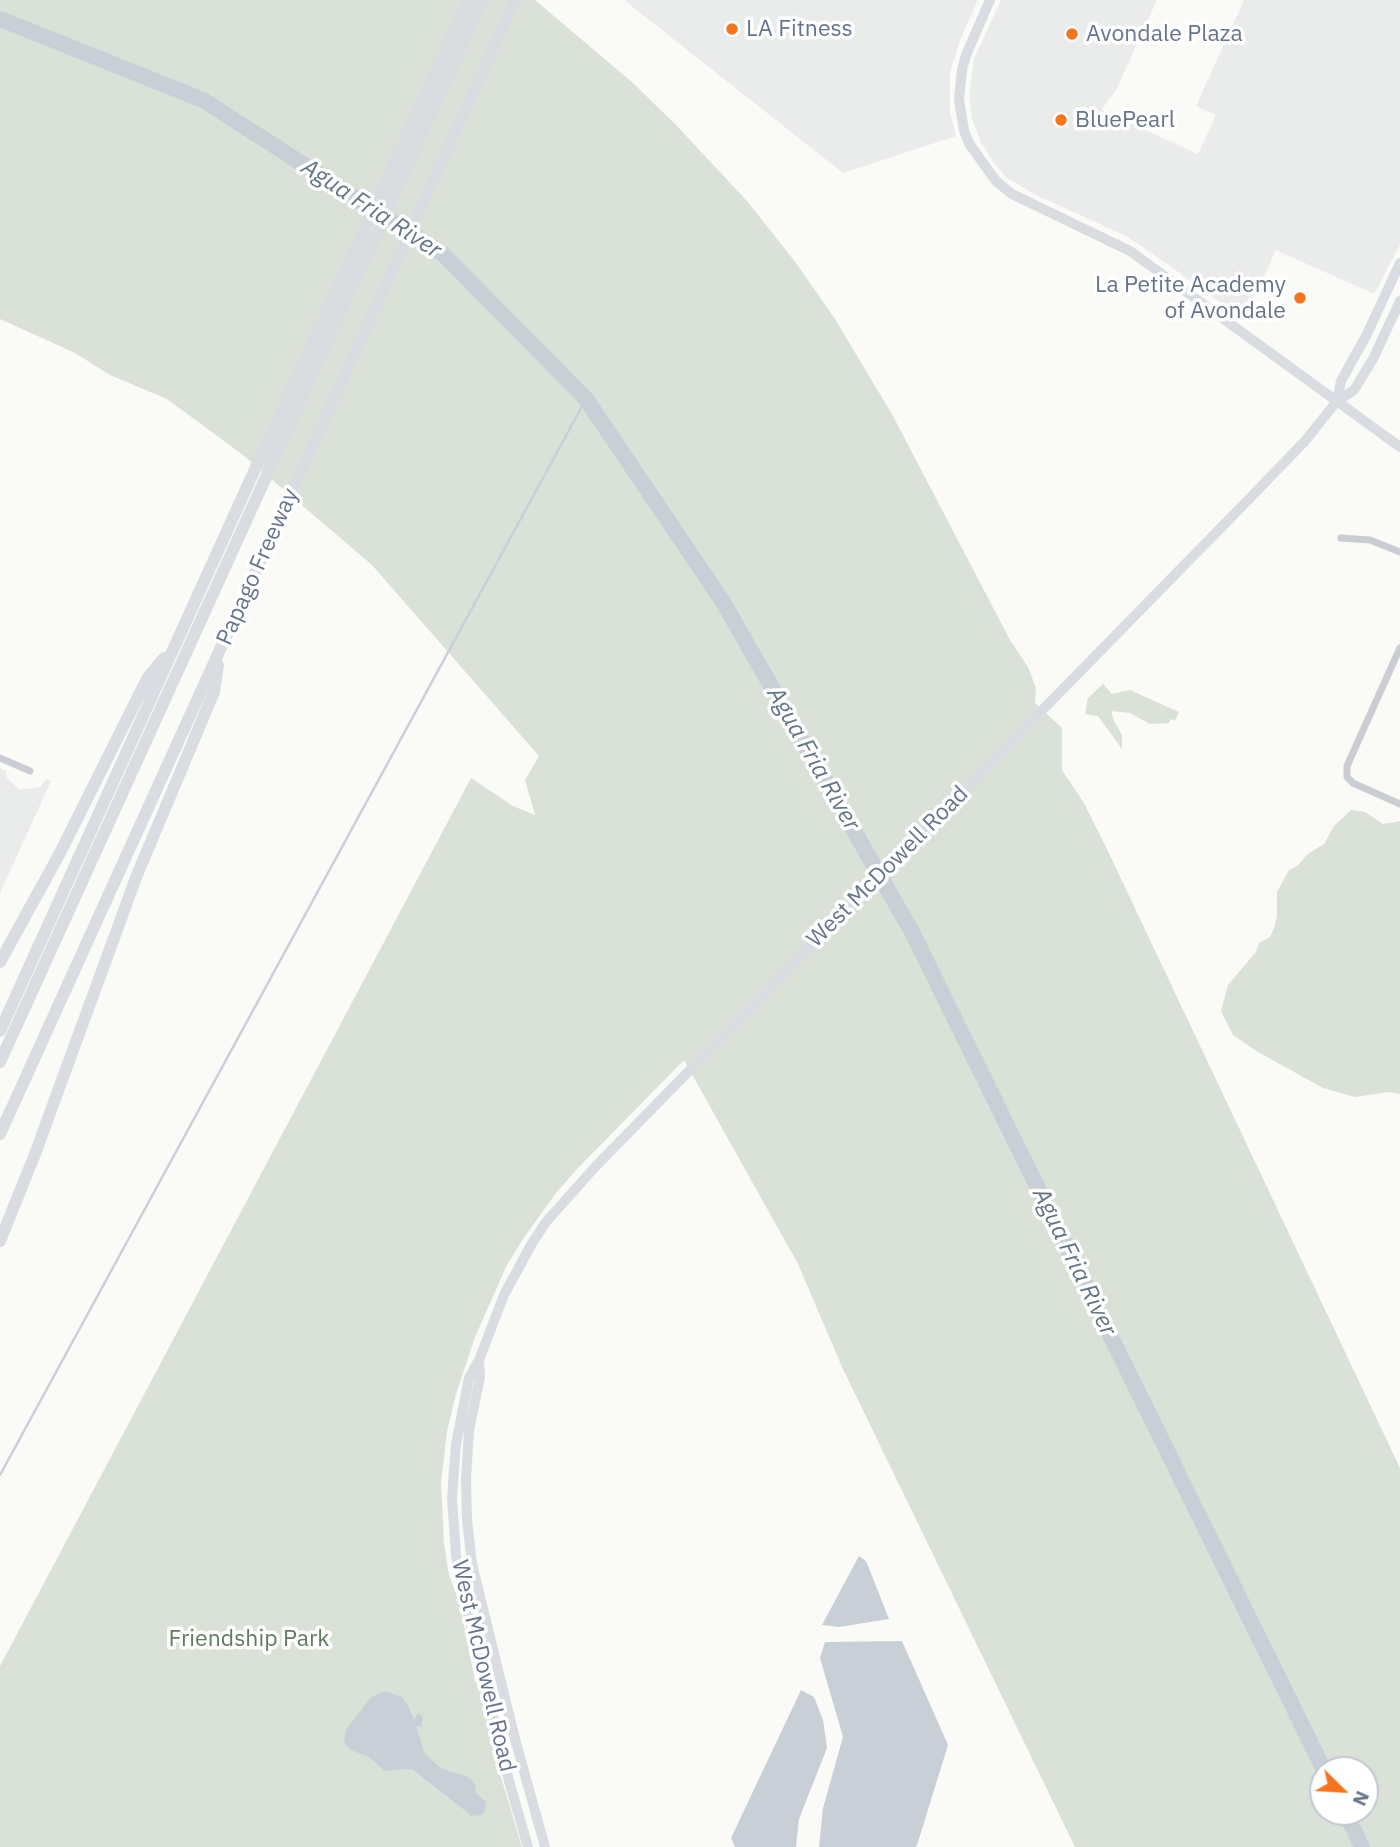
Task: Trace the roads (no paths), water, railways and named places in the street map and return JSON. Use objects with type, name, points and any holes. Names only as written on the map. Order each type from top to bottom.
[{"type":"highway","name":"Papago Freeway","points":[[0,1031],[177,641],[245,508],[468,0]]},
{"type":"highway","points":[[0,1062],[245,508],[483,0]]},
{"type":"highway","name":"Papago Freeway","points":[[0,1134],[515,0]]},
{"type":"highway","points":[[480,78],[524,0]]},
{"type":"highway","points":[[0,962],[60,853],[148,677],[177,641]]},
{"type":"highway","points":[[0,1241],[40,1142],[137,875],[214,692],[221,647]]},
{"type":"main road","name":"West McDowell Road","points":[[1337,401],[1340,381],[1366,336],[1400,263]]},
{"type":"main road","name":"West McDowell Road","points":[[528,1847],[509,1782],[467,1611],[456,1555],[453,1515],[454,1464],[469,1378],[479,1360],[508,1287],[546,1222],[595,1167],[1294,453],[1337,401],[1354,390],[1400,301]]},
{"type":"main road","name":"West McDowell Road","points":[[479,1360],[480,1377],[469,1430],[466,1479],[472,1564],[545,1847]]},
{"type":"street","points":[[990,0],[965,55],[959,91],[964,131],[978,158],[996,181],[1012,194],[1130,251],[1400,447]]},
{"type":"street","points":[[1341,538],[1370,540],[1400,552]]},
{"type":"street","points":[[1400,648],[1347,766],[1347,777],[1353,783],[1400,804]]},
{"type":"street","points":[[0,758],[30,771]]},
{"type":"waterway","name":"Agua Fria River","points":[[0,19],[203,100],[443,254],[586,399],[723,602],[912,932],[1317,1756]]},
{"type":"waterway","points":[[0,1475],[586,399]]},
{"type":"waterway","name":"Agua Fria River","points":[[1352,1826],[1362,1847]]},
{"type":"place","name":"LA Fitness","points":[[732,29]]},
{"type":"place","name":"Avondale Plaza","points":[[1072,34]]},
{"type":"place","name":"BluePearl","points":[[1061,120]]},
{"type":"place","name":"La Petite Academy of Avondale","points":[[1300,298]]},
{"type":"park label","name":"Friendship Park","points":[[249,1639]]}]
